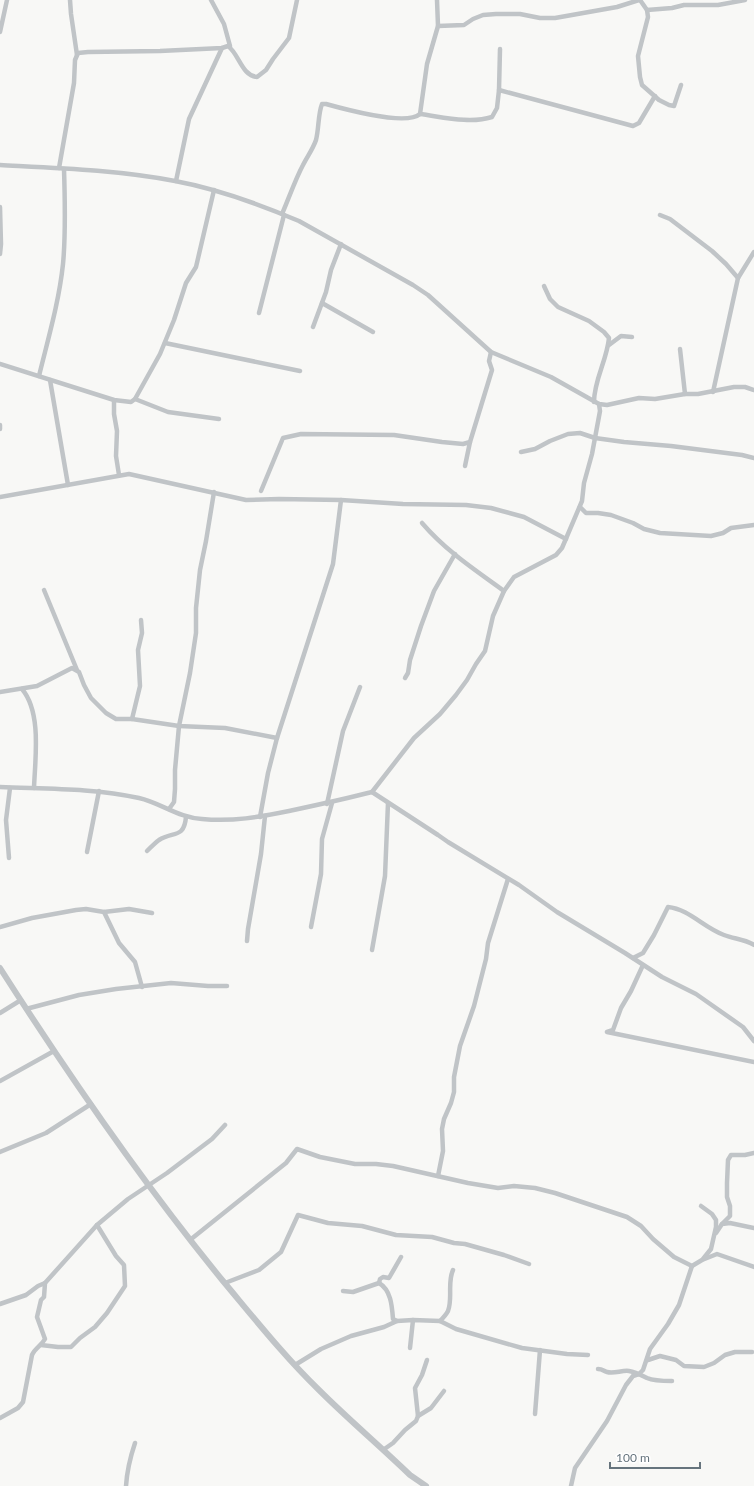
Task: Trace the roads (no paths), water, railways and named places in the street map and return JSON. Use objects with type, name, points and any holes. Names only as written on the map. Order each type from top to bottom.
[{"type":"street","points":[[0,32],[8,0]]},
{"type":"street","points":[[39,376],[63,265],[65,232],[62,168],[77,55],[70,0]]},
{"type":"street","points":[[211,0],[224,24],[230,46],[244,68],[252,76],[257,77],[263,74],[289,38],[297,0]]},
{"type":"street","points":[[420,114],[427,64],[438,26],[437,0]]},
{"type":"street","points":[[438,26],[464,25],[478,17],[496,14],[520,14],[540,18],[555,18],[617,7],[639,0],[647,10],[648,17],[638,56],[642,85],[654,96],[669,106],[674,106],[681,85]]},
{"type":"street","points":[[647,10],[672,8],[684,4],[718,5],[744,0]]},
{"type":"street","points":[[77,55],[81,52],[160,51],[222,48],[230,46]]},
{"type":"street","points":[[176,181],[189,119],[222,48]]},
{"type":"street","points":[[259,313],[283,214],[303,165],[315,142],[319,129],[320,109],[322,104],[358,113],[378,116],[412,117],[420,114],[482,120],[492,117],[497,108],[500,90],[500,49]]},
{"type":"street","points":[[500,90],[633,126],[639,123],[654,96]]},
{"type":"street","points":[[0,165],[62,168],[176,181],[214,190],[283,214],[299,221],[413,284],[428,295],[491,352],[551,376],[599,404],[607,405],[639,398],[698,394],[740,387],[754,390]]},
{"type":"street","points":[[0,364],[114,400],[131,402],[135,399],[165,343],[186,283],[196,267],[214,190]]},
{"type":"street","points":[[0,207],[0,254]]},
{"type":"street","points":[[660,215],[670,219],[712,251],[738,278]]},
{"type":"street","points":[[313,327],[341,244]]},
{"type":"street","points":[[713,392],[738,278],[754,252]]},
{"type":"street","points":[[544,286],[550,299],[558,308],[589,321],[604,332],[609,338],[609,346],[594,391],[594,402]]},
{"type":"street","points":[[322,303],[373,332]]},
{"type":"street","points":[[609,346],[621,336],[632,337]]},
{"type":"street","points":[[165,343],[300,371]]},
{"type":"street","points":[[680,349],[685,394]]},
{"type":"street","points":[[465,466],[470,442],[492,370],[489,361],[491,352]]},
{"type":"street","points":[[50,380],[68,485]]},
{"type":"street","points":[[135,399],[168,412],[219,420]]},
{"type":"street","points":[[114,400],[114,414],[117,432],[116,456],[119,475]]},
{"type":"street","points":[[0,787],[54,788],[98,791],[141,798],[186,817],[215,820],[246,820],[329,803],[372,792],[414,738],[440,714],[467,680],[485,651],[493,616],[504,591],[514,577],[556,555],[562,548],[580,507],[585,477],[600,411],[599,404]]},
{"type":"street","points":[[600,411],[607,405]]},
{"type":"street","points":[[521,452],[535,449],[568,434],[580,433],[595,438],[742,455],[754,458]]},
{"type":"street","points":[[261,491],[283,438],[301,434],[394,434],[442,442],[463,444],[470,442]]},
{"type":"street","points":[[0,497],[129,474],[246,500],[341,500],[403,504],[466,505],[491,508],[524,517],[566,539]]},
{"type":"street","points":[[169,809],[174,802],[179,726],[190,673],[196,633],[200,576],[214,492]]},
{"type":"street","points":[[247,941],[261,854],[262,816],[268,773],[277,738],[333,564],[341,500]]},
{"type":"street","points":[[580,507],[586,513],[611,515],[633,523],[644,529],[660,533],[711,536],[723,533],[731,528],[754,525]]},
{"type":"street","points":[[422,523],[434,537],[472,569],[504,591]]},
{"type":"street","points":[[405,678],[408,673],[410,660],[421,626],[434,591],[455,554]]},
{"type":"street","points":[[44,590],[77,670],[88,692],[106,713],[116,719],[132,719],[179,726],[224,728],[277,738]]},
{"type":"street","points":[[132,719],[140,686],[138,650],[142,633],[141,620]]},
{"type":"street","points":[[0,692],[37,686],[72,668],[77,670]]},
{"type":"street","points":[[311,927],[321,874],[322,839],[343,731],[360,687]]},
{"type":"street","points":[[22,689],[33,711],[35,722],[34,788]]},
{"type":"street","points":[[9,858],[6,820],[10,788]]},
{"type":"street","points":[[87,852],[98,791]]},
{"type":"street","points":[[372,792],[448,842],[508,878],[557,912],[642,965],[696,994],[743,1027],[754,1041]]},
{"type":"street","points":[[372,950],[384,876],[388,803]]},
{"type":"street","points":[[147,851],[160,839],[181,832],[185,826],[186,817]]},
{"type":"street","points":[[438,1176],[443,1151],[442,1129],[454,1092],[454,1077],[460,1046],[474,1006],[478,984],[486,959],[488,942],[508,878]]},
{"type":"street","points":[[633,958],[643,953],[668,907],[688,913],[698,921],[724,935],[754,945]]},
{"type":"street","points":[[0,927],[32,918],[86,909],[104,912],[129,909],[152,913]]},
{"type":"street","points":[[104,912],[119,944],[135,962],[142,986]]},
{"type":"street","points":[[642,965],[631,991],[621,1008],[613,1030],[607,1032],[754,1062]]},
{"type":"street","points":[[0,968],[54,1051],[149,1186],[190,1240],[260,1326],[318,1389],[383,1450],[426,1486]]},
{"type":"street","points":[[26,1009],[79,995],[142,986],[171,983],[227,986]]},
{"type":"street","points":[[0,1013],[21,1000]]},
{"type":"street","points":[[0,1081],[54,1051]]},
{"type":"street","points":[[0,1152],[46,1133],[91,1104]]},
{"type":"street","points":[[0,1304],[26,1295],[38,1286],[45,1283],[97,1225],[128,1199],[149,1186],[212,1139],[225,1125]]},
{"type":"street","points":[[190,1240],[286,1163],[297,1149],[320,1157],[355,1164],[382,1164],[498,1188],[514,1186],[535,1188],[626,1217],[640,1226],[674,1257],[692,1266]]},
{"type":"street","points":[[714,1238],[722,1224],[730,1216],[730,1206],[727,1197],[728,1160],[731,1155],[745,1155],[754,1153]]},
{"type":"street","points":[[701,1206],[712,1214],[716,1220],[711,1249],[702,1260]]},
{"type":"street","points":[[225,1283],[259,1270],[281,1252],[298,1215],[328,1223],[362,1226],[396,1235],[432,1237],[454,1243],[465,1244],[529,1264]]},
{"type":"street","points":[[722,1224],[730,1223],[754,1228]]},
{"type":"street","points":[[41,1345],[71,1347],[95,1327],[107,1313],[125,1286],[124,1265],[116,1256],[97,1225]]},
{"type":"street","points":[[571,1486],[575,1468],[607,1421],[626,1385],[633,1376],[644,1370],[648,1360],[650,1348],[668,1324],[679,1304],[692,1266],[717,1254],[754,1267]]},
{"type":"street","points":[[385,1287],[402,1257]]},
{"type":"street","points":[[440,1321],[448,1311],[450,1292],[449,1285],[452,1270]]},
{"type":"street","points":[[343,1291],[353,1292],[378,1283],[383,1277],[389,1278]]},
{"type":"street","points":[[0,1418],[18,1408],[23,1402],[32,1355],[35,1348],[41,1345],[45,1339],[39,1323],[38,1313],[41,1300],[44,1297],[45,1283]]},
{"type":"street","points":[[378,1283],[385,1287],[391,1300],[393,1319],[397,1321]]},
{"type":"street","points":[[296,1365],[321,1349],[352,1336],[384,1327],[397,1321],[413,1320],[440,1321],[456,1329],[522,1348],[567,1354],[588,1354]]},
{"type":"street","points":[[410,1348],[413,1320]]},
{"type":"street","points":[[536,1414],[540,1350]]},
{"type":"street","points":[[648,1360],[660,1356],[676,1360],[684,1366],[704,1367],[714,1363],[725,1355],[735,1352],[752,1352]]},
{"type":"street","points":[[383,1450],[416,1422],[418,1416],[415,1388],[422,1375],[427,1360]]},
{"type":"street","points":[[598,1369],[614,1373],[628,1371],[648,1378],[672,1381]]},
{"type":"street","points":[[418,1416],[431,1408],[444,1391]]},
{"type":"street","points":[[126,1486],[128,1465],[136,1443]]}]
